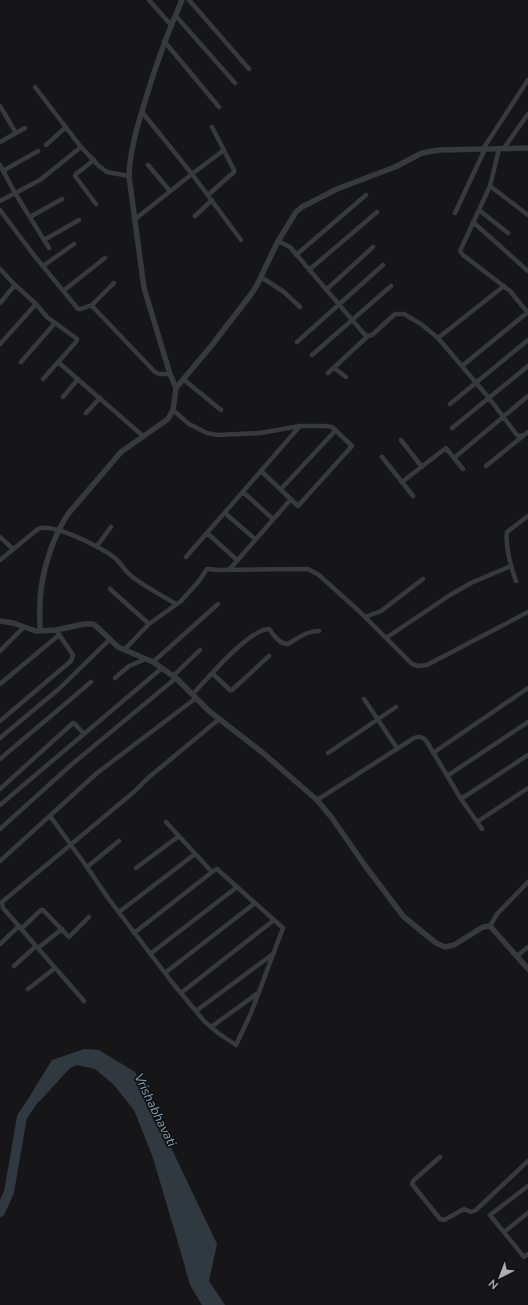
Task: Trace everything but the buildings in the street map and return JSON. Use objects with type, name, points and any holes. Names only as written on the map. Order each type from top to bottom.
[{"type":"street","points":[[149,0],[171,25]]},
{"type":"street","points":[[176,388],[170,374],[145,294],[129,176],[132,147],[142,112],[164,42],[182,0]]},
{"type":"street","points":[[189,0],[249,70]]},
{"type":"street","points":[[175,15],[235,83]]},
{"type":"street","points":[[164,42],[218,107]]},
{"type":"street","points":[[455,213],[484,148],[528,80]]},
{"type":"street","points":[[35,87],[81,148],[102,169],[107,172],[129,176]]},
{"type":"street","points":[[0,106],[16,133]]},
{"type":"street","points":[[142,112],[192,174],[241,240]]},
{"type":"street","points":[[462,366],[528,312],[520,301],[504,286],[463,255],[460,251],[490,186],[502,148],[528,114]]},
{"type":"street","points":[[208,195],[234,172],[212,127]]},
{"type":"street","points":[[0,142],[25,128]]},
{"type":"street","points":[[46,145],[66,128]]},
{"type":"street","points":[[0,201],[40,180],[81,148]]},
{"type":"street","points":[[40,631],[40,591],[58,530],[68,514],[114,460],[143,436],[168,419],[173,410],[176,388],[243,306],[255,289],[278,241],[299,209],[337,189],[395,167],[422,153],[439,150],[528,148]]},
{"type":"street","points":[[134,220],[224,150]]},
{"type":"street","points":[[3,171],[38,151]]},
{"type":"street","points":[[94,160],[75,176],[96,204]]},
{"type":"street","points":[[0,165],[15,193],[49,248]]},
{"type":"street","points":[[148,165],[170,191]]},
{"type":"street","points":[[490,186],[528,216]]},
{"type":"street","points":[[296,255],[366,195]]},
{"type":"street","points":[[30,217],[62,199]]},
{"type":"street","points":[[195,216],[212,200]]},
{"type":"street","points":[[0,210],[43,266],[80,310],[91,306],[114,283]]},
{"type":"street","points":[[479,210],[508,234]]},
{"type":"street","points":[[309,270],[377,212]]},
{"type":"street","points":[[44,240],[79,220]]},
{"type":"street","points":[[473,222],[528,271]]},
{"type":"street","points":[[278,241],[290,247],[365,335],[368,336]]},
{"type":"street","points":[[43,266],[74,244]]},
{"type":"street","points":[[326,290],[373,247]]},
{"type":"street","points":[[63,290],[105,258]]},
{"type":"street","points":[[297,342],[383,265]]},
{"type":"street","points":[[0,269],[36,304],[47,317],[77,339],[43,379]]},
{"type":"street","points":[[261,277],[284,292],[300,307]]},
{"type":"street","points":[[0,303],[15,285]]},
{"type":"street","points":[[312,355],[391,286]]},
{"type":"street","points":[[438,338],[504,286]]},
{"type":"street","points":[[0,344],[36,304]]},
{"type":"street","points":[[91,306],[155,372],[159,374],[170,374]]},
{"type":"street","points":[[328,373],[393,315],[401,313],[421,324],[438,338],[517,435],[526,433]]},
{"type":"street","points":[[21,362],[55,323]]},
{"type":"street","points":[[450,404],[528,340]]},
{"type":"street","points":[[58,362],[143,436]]},
{"type":"street","points":[[452,428],[528,366]]},
{"type":"street","points":[[334,368],[346,377]]},
{"type":"street","points":[[63,397],[78,379]]},
{"type":"street","points":[[183,379],[221,410]]},
{"type":"street","points":[[454,458],[528,396]]},
{"type":"street","points":[[86,413],[100,398]]},
{"type":"street","points":[[173,410],[194,427],[207,433],[217,435],[260,434],[300,426],[325,426],[336,430],[352,446],[298,506],[261,471]]},
{"type":"street","points":[[186,558],[300,426]]},
{"type":"street","points":[[281,489],[336,430]]},
{"type":"street","points":[[486,466],[526,433]]},
{"type":"street","points":[[401,440],[422,467]]},
{"type":"street","points":[[402,482],[446,448],[463,469]]},
{"type":"street","points":[[382,456],[413,496]]},
{"type":"street","points":[[243,492],[273,519]]},
{"type":"street","points":[[229,570],[291,499]]},
{"type":"street","points":[[225,513],[256,539]]},
{"type":"street","points":[[516,581],[511,566],[506,538],[507,532],[528,516]]},
{"type":"street","points":[[0,560],[41,528],[43,527],[58,530],[97,546],[116,559],[134,579],[176,604]]},
{"type":"street","points":[[97,546],[111,527]]},
{"type":"street","points":[[207,533],[237,560]]},
{"type":"street","points":[[0,537],[13,549]]},
{"type":"street","points":[[386,638],[450,595],[471,583],[511,566]]},
{"type":"street","points":[[124,650],[149,624],[176,604],[199,581],[206,569],[308,569],[319,574],[412,664],[423,666],[528,612]]},
{"type":"street","points":[[365,617],[381,611],[423,579]]},
{"type":"street","points":[[110,589],[149,624]]},
{"type":"street","points":[[153,662],[218,604]]},
{"type":"street","points":[[0,621],[13,623],[32,630],[58,633],[88,624],[96,626],[115,644],[124,650],[153,662],[175,677],[218,720],[263,753],[317,800],[332,818],[366,867],[404,917],[436,943],[445,947],[454,946],[483,927],[490,926]]},
{"type":"street","points":[[0,651],[24,627]]},
{"type":"street","points":[[0,861],[96,773],[195,696],[212,673],[229,655],[254,635],[264,629],[268,629],[280,641],[288,644],[306,633],[311,631],[320,631]]},
{"type":"street","points":[[0,684],[58,633]]},
{"type":"street","points":[[0,721],[71,661],[73,655],[58,633]]},
{"type":"street","points":[[0,738],[60,688],[110,639]]},
{"type":"street","points":[[0,829],[175,677],[200,650]]},
{"type":"street","points":[[212,673],[230,690],[232,690],[269,656]]},
{"type":"street","points":[[115,678],[129,666],[146,659]]},
{"type":"street","points":[[0,805],[162,668]]},
{"type":"street","points":[[0,759],[90,682]]},
{"type":"street","points":[[433,753],[528,688]]},
{"type":"street","points":[[364,699],[397,748]]},
{"type":"street","points":[[328,753],[396,707]]},
{"type":"street","points":[[84,1001],[3,908],[2,902],[218,720]]},
{"type":"street","points":[[447,776],[528,722]]},
{"type":"street","points":[[0,789],[73,723],[84,734]]},
{"type":"street","points":[[317,800],[397,748],[414,738],[421,737],[424,738],[461,800],[482,829]]},
{"type":"street","points":[[461,800],[528,755]]},
{"type":"street","points":[[477,822],[528,788]]},
{"type":"street","points":[[50,816],[134,933],[180,993],[204,1021],[236,1045],[251,1013],[283,928],[217,869],[134,933]]},
{"type":"street","points":[[166,822],[212,872]]},
{"type":"street","points":[[136,868],[179,836]]},
{"type":"street","points":[[88,867],[119,840]]},
{"type":"street","points":[[119,912],[195,854]]},
{"type":"street","points":[[490,926],[497,914],[528,882]]},
{"type":"street","points":[[150,954],[237,887]]},
{"type":"street","points":[[165,973],[255,903]]},
{"type":"street","points":[[0,944],[42,910],[44,910],[69,937],[90,917]]},
{"type":"street","points":[[180,993],[274,920]]},
{"type":"street","points":[[490,926],[528,969]]},
{"type":"street","points":[[14,966],[62,929]]},
{"type":"street","points":[[517,956],[528,947]]},
{"type":"street","points":[[196,1012],[273,954]]},
{"type":"street","points":[[28,989],[55,968]]},
{"type":"street","points":[[211,1027],[259,993]]},
{"type":"street","points":[[440,1157],[414,1180],[412,1184],[440,1218],[444,1220],[464,1209],[471,1212],[476,1210],[528,1161]]},
{"type":"street","points":[[528,1186],[490,1215],[524,1257],[528,1254]]},
{"type":"street","points":[[504,1232],[528,1213]]},
{"type":"shaded area","points":[[84,1049],[99,1050],[135,1072],[217,1244],[209,1281],[225,1305],[202,1305],[190,1285],[153,1158],[134,1110],[113,1084],[95,1069],[77,1065],[70,1068],[39,1102],[31,1094],[52,1060]]},
{"type":"waterway","name":"Vrishabhavati","points":[[0,1212],[9,1192],[22,1117],[42,1087]]}]
